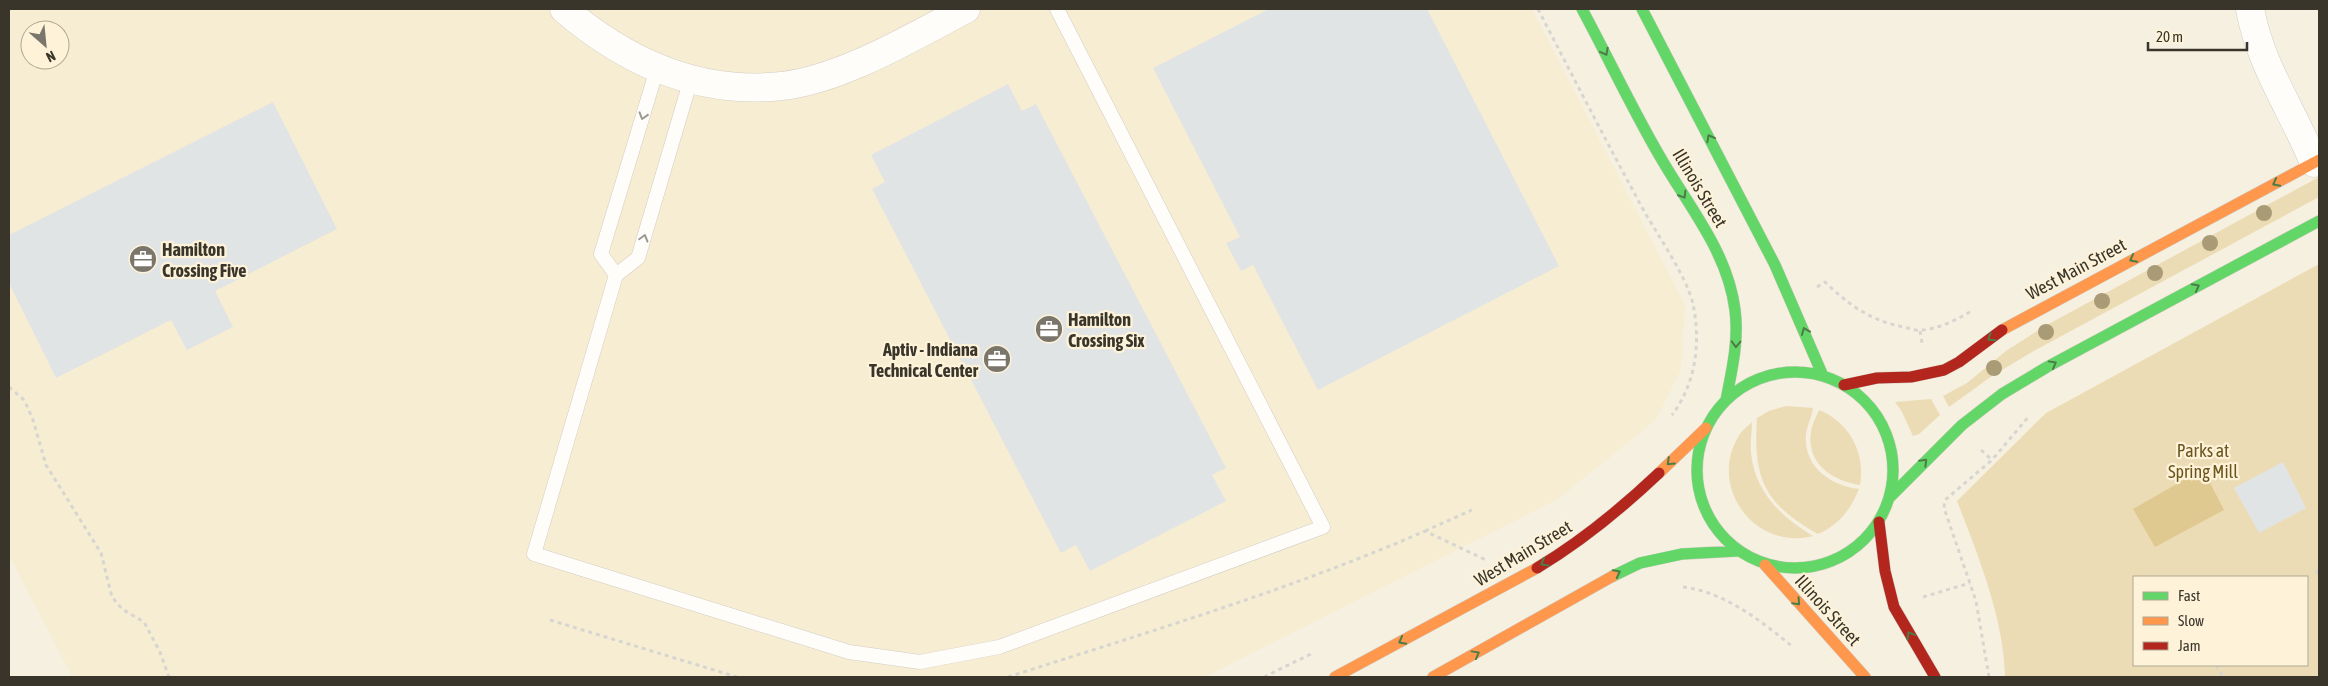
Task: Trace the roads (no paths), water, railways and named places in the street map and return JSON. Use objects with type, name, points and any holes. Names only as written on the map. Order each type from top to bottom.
[{"type":"street","points":[[564,9],[590,31],[657,69],[691,79],[744,88],[783,86],[820,77],[864,60],[966,9]]},
{"type":"street","name":"Illinois Street","points":[[1582,9],[1648,135],[1712,241],[1724,265],[1732,293],[1736,320],[1735,360],[1726,400]]},
{"type":"street","name":"Illinois Street","points":[[1642,9],[1775,265],[1824,376]]},
{"type":"street","points":[[2250,9],[2265,63],[2316,162]]},
{"type":"street","name":"West Main Street","points":[[1844,384],[1877,378],[1911,377],[1944,370],[2006,327],[2316,162]]},
{"type":"street","points":[[1890,497],[1950,436],[1988,404],[2047,367],[2319,221]]},
{"type":"street","points":[[1806,372],[1824,376],[1844,384],[1862,398],[1878,417],[1892,449],[1893,473],[1890,497],[1879,522],[1864,541],[1847,554],[1831,562],[1811,567],[1790,568],[1765,565],[1737,550],[1722,537],[1709,517],[1702,500],[1697,473],[1698,452],[1706,428],[1714,413],[1726,400],[1755,381],[1772,375],[1806,372]]},
{"type":"street","name":"West Main Street","points":[[1335,677],[1526,574],[1570,548],[1628,503],[1706,428]]},
{"type":"street","points":[[1879,522],[1885,571],[1894,607],[1935,677]]},
{"type":"street","points":[[1433,677],[1531,624],[1600,583],[1640,563],[1682,554],[1737,550]]},
{"type":"street","name":"Illinois Street","points":[[1765,565],[1865,677]]},
{"type":"lane","points":[[691,79],[638,258],[616,275],[534,554],[849,652],[920,662],[998,647],[1323,528],[1057,9]]},
{"type":"lane","points":[[616,275],[601,254],[657,69]]},
{"type":"place","name":"Hamilton Crossing Five","points":[[143,259]]},
{"type":"place","name":"Hamilton Crossing Six","points":[[1049,329]]},
{"type":"place","name":"Aptiv - Indiana Technical Center","points":[[997,359]]},
{"type":"park label","name":"Parks at Spring Mill","points":[[2203,460]]}]
